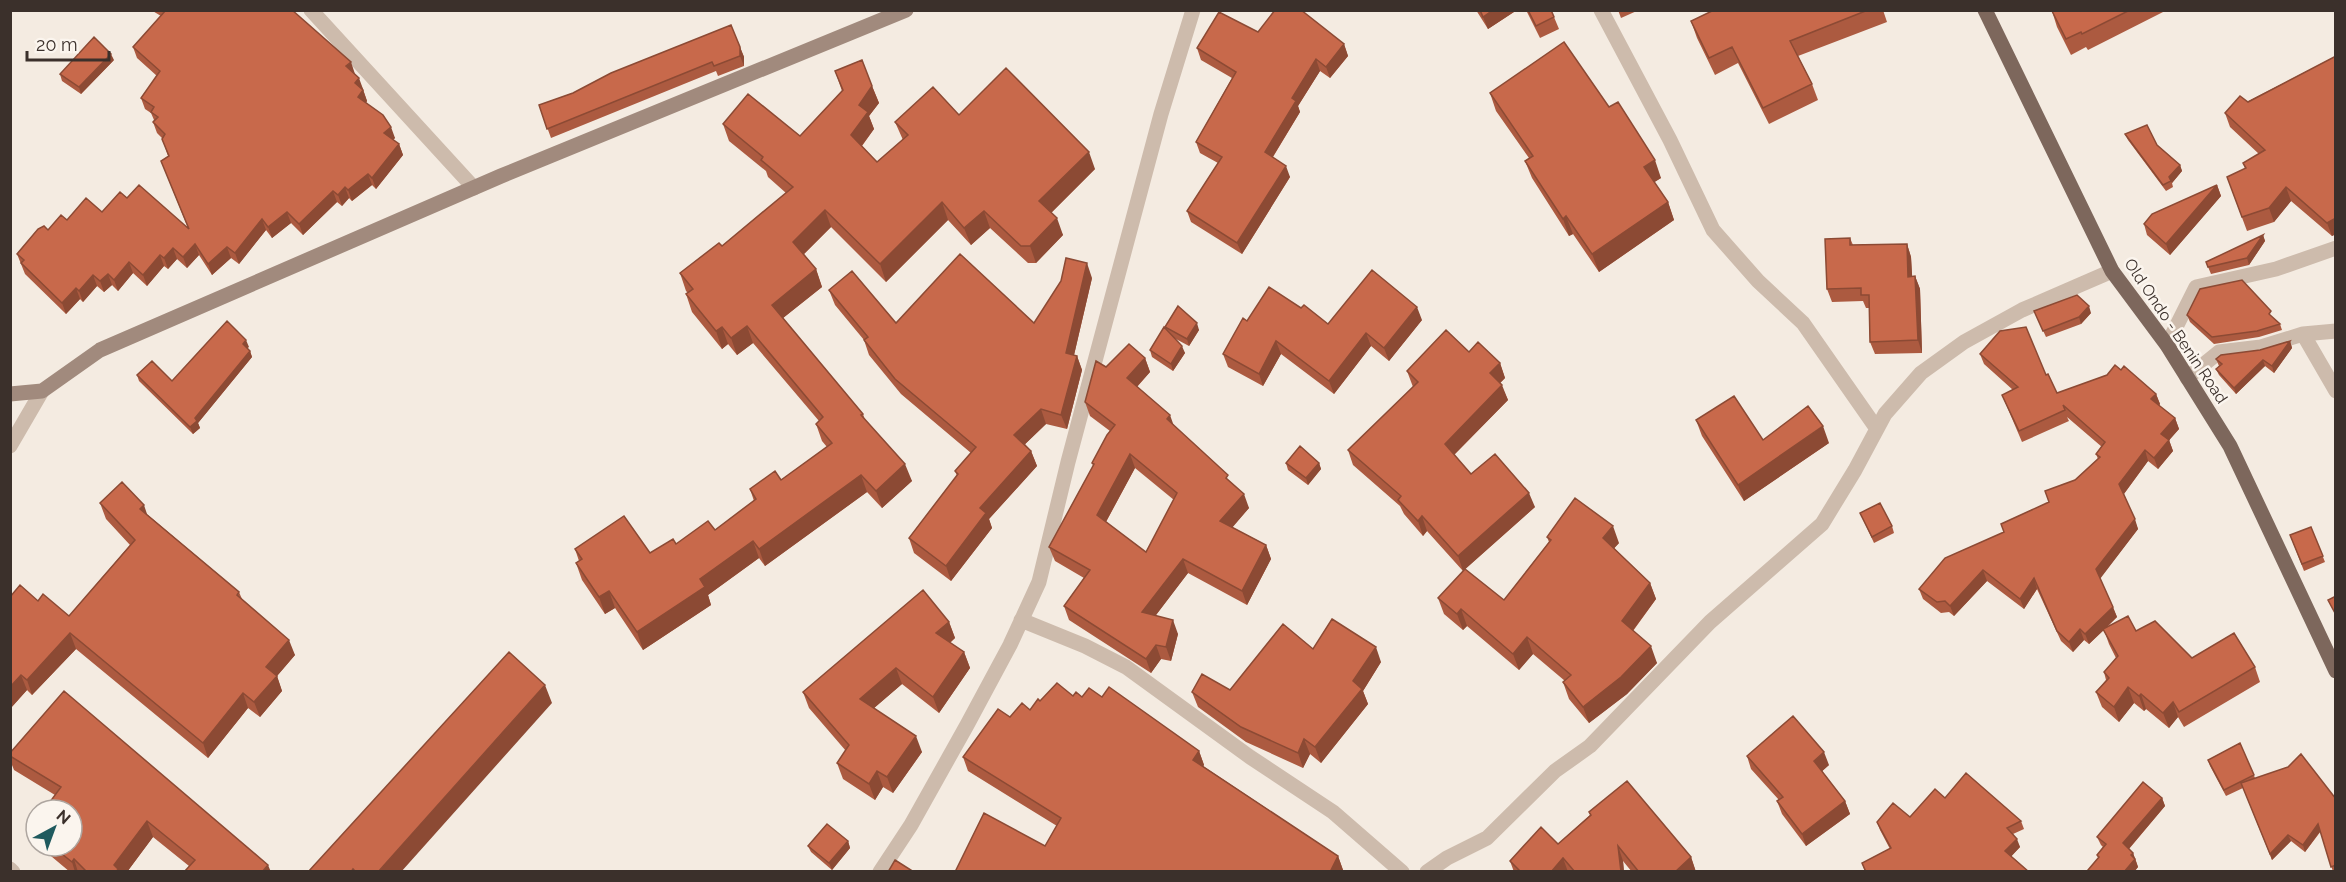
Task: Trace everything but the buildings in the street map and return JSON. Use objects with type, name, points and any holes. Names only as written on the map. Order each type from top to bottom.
[{"type":"main road","name":"Old Ondo - Benin Road","points":[[1985,10],[2112,271],[2167,345],[2230,446],[2336,671]]},
{"type":"street","points":[[311,10],[474,188]]},
{"type":"street","points":[[10,446],[42,391],[100,350],[474,188],[906,10]]},
{"type":"street","points":[[880,872],[911,825],[961,735],[1039,582],[1068,462],[1120,276],[1161,114],[1193,10]]},
{"type":"street","points":[[1601,10],[1670,140],[1713,230],[1758,280],[1803,323],[1876,429]]},
{"type":"street","points":[[2167,345],[2196,287],[2276,269],[2336,248]]},
{"type":"street","points":[[1427,872],[1448,858],[1487,838],[1542,783],[1590,746],[1710,622],[1822,524],[1885,414],[1921,373],[1964,342],[2022,310],[2112,271]]},
{"type":"street","points":[[2187,378],[2219,352],[2261,347],[2302,334],[2336,331]]},
{"type":"street","points":[[2302,334],[2336,391]]},
{"type":"street","points":[[10,394],[42,391]]},
{"type":"street","points":[[1021,620],[1085,646],[1126,667],[1250,757],[1333,812],[1402,872]]}]
